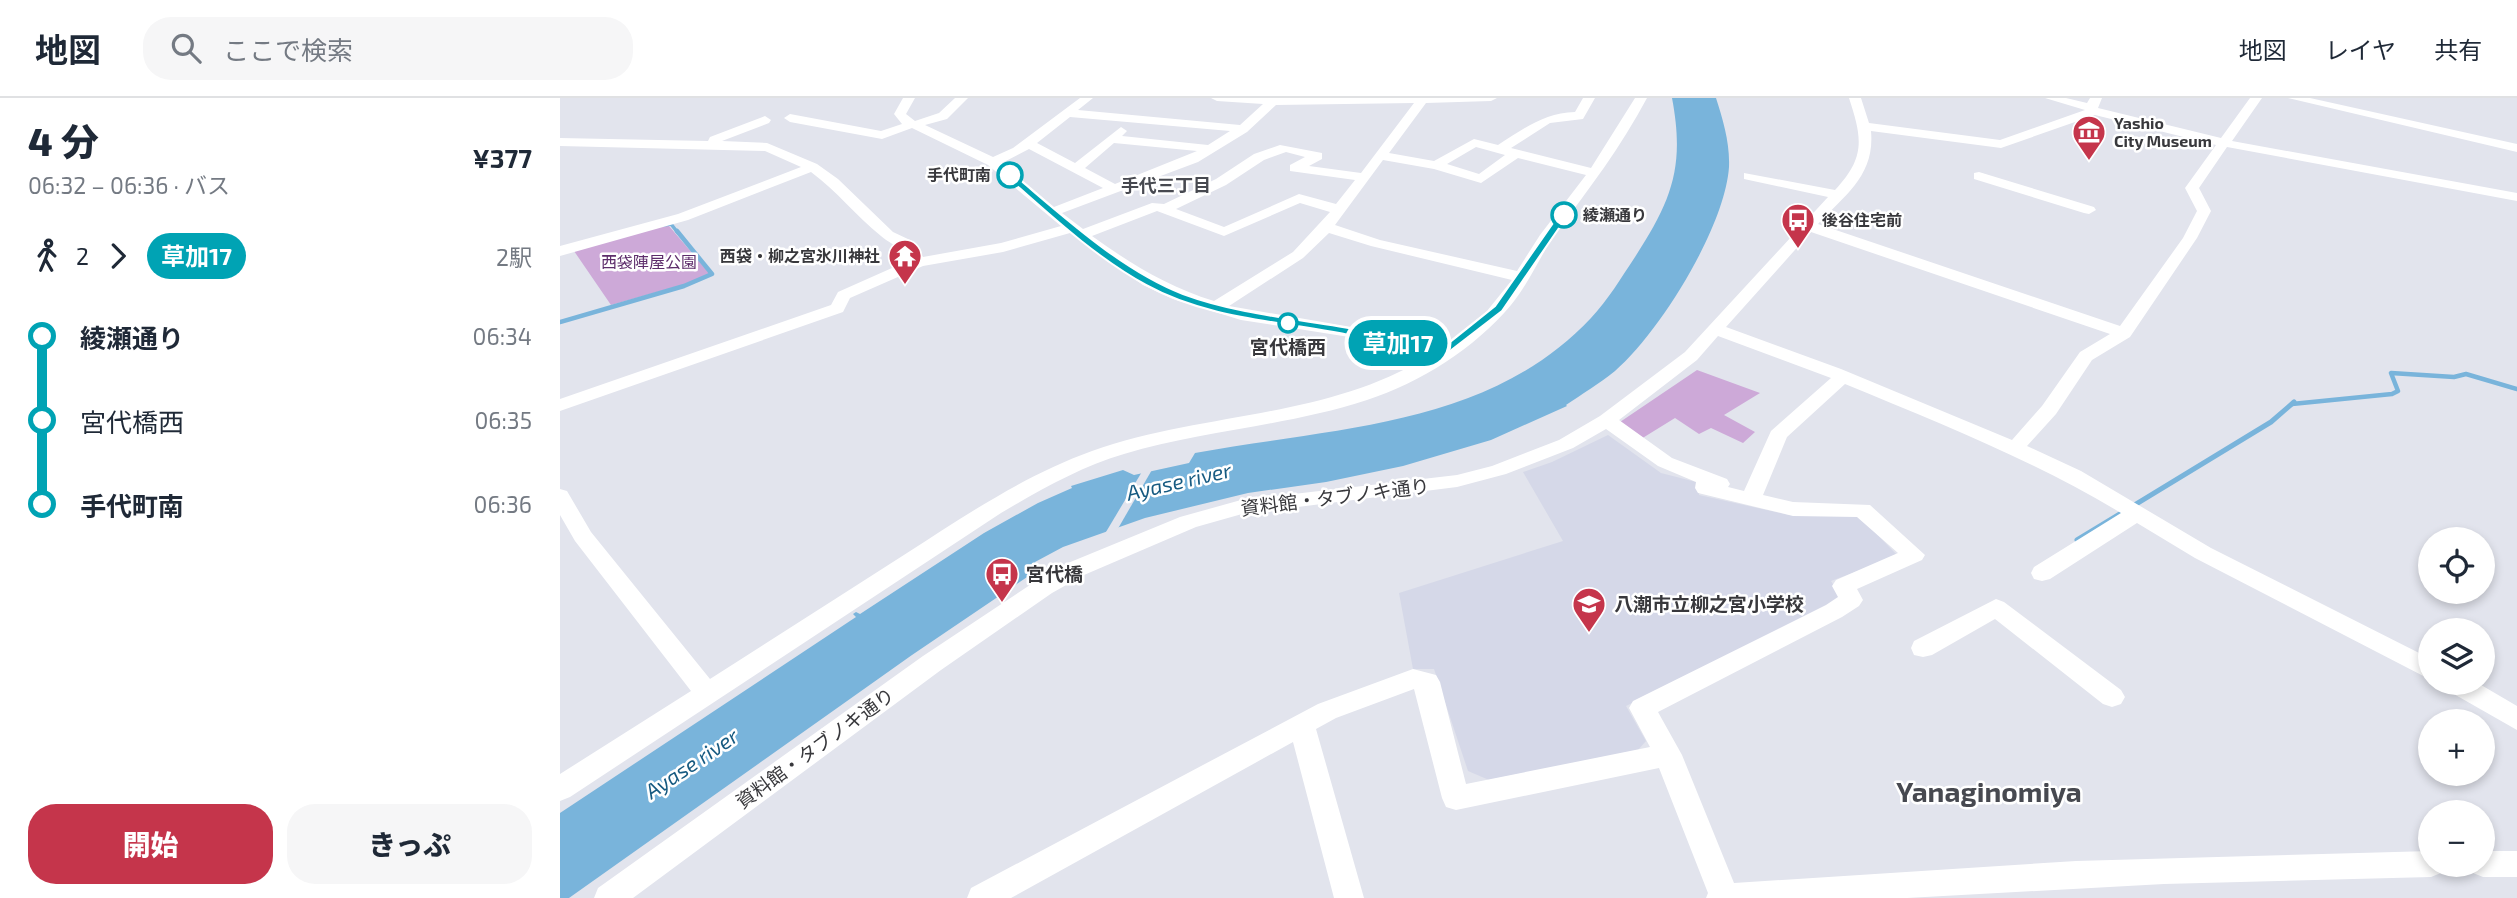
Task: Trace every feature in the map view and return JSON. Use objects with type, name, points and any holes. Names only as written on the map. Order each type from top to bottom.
[{"type":"street","points":[[909,98],[900,114],[913,124],[993,162],[1076,231],[1149,282],[1215,308],[1259,318],[1363,334],[1441,355]]},
{"type":"street","points":[[790,118],[882,135],[943,116],[962,98]]},
{"type":"street","points":[[993,162],[1028,143],[1087,98]]},
{"type":"street","points":[[1217,98],[1273,102],[1491,98]]},
{"type":"street","points":[[1501,149],[1544,120],[1579,116],[1589,98]]},
{"type":"street","points":[[560,789],[993,509],[1068,467],[1156,439],[1363,396],[1392,384],[1441,355],[1498,309],[1534,254],[1595,173],[1641,98]]},
{"type":"street","name":"資料館・タブノキ通り","points":[[609,898],[932,663],[1044,587],[1076,569],[1188,522],[1241,507],[1457,481],[1499,470],[1566,444],[1607,421],[1674,372],[1839,195],[1862,165],[1866,149],[1864,125],[1855,98]]},
{"type":"street","points":[[2051,98],[2093,105],[2225,143],[2517,197]]},
{"type":"street","points":[[2015,448],[2049,410],[2086,356],[2124,332],[2190,238],[2204,211],[2192,188],[2256,98]]},
{"type":"street","points":[[2294,98],[2517,148]]},
{"type":"street","points":[[1215,308],[1298,255],[1326,227],[1422,99]]},
{"type":"street","points":[[1053,212],[1165,172],[1212,149],[1243,129],[1273,102]]},
{"type":"street","points":[[1864,125],[2001,145],[2093,105]]},
{"type":"street","points":[[1068,113],[1243,129]]},
{"type":"street","points":[[1077,168],[1135,119]]},
{"type":"street","points":[[702,144],[765,120]]},
{"type":"street","points":[[1111,139],[1212,149]]},
{"type":"street","points":[[560,142],[702,144],[767,148],[812,167],[833,182],[888,235],[905,243],[919,262]]},
{"type":"street","points":[[1436,165],[1474,142],[1595,173]]},
{"type":"street","points":[[1028,143],[1116,190]]},
{"type":"street","points":[[1164,209],[1221,182],[1258,157],[1285,148],[1317,156],[1295,168],[1364,177]]},
{"type":"street","points":[[1380,156],[1436,165],[1481,179],[1517,153]]},
{"type":"street","points":[[560,251],[683,216],[812,167]]},
{"type":"street","points":[[1749,176],[1839,195]]},
{"type":"street","points":[[1979,176],[2089,210]]},
{"type":"street","points":[[560,405],[836,309],[844,295],[919,262],[1076,231],[1157,206],[1224,232],[1299,198],[1340,210]]},
{"type":"street","points":[[1808,226],[2124,332]]},
{"type":"street","points":[[1326,227],[1376,243],[1521,277]]},
{"type":"street","points":[[1716,329],[2015,448],[2074,476],[2203,553],[2418,663]]},
{"type":"street","points":[[1751,496],[1778,435],[1842,377]]},
{"type":"street","points":[[1607,421],[1665,462],[1707,480],[1705,488],[1751,496],[1793,509],[1862,510],[1914,555],[1844,586],[1851,600],[1834,611],[1642,708],[1668,755],[1723,898],[1841,887],[2152,870],[2418,864]]},
{"type":"street","points":[[560,496],[583,536],[708,694]]},
{"type":"street","points":[[2042,573],[2130,509]]},
{"type":"street","points":[[1923,648],[1996,608],[2112,697]]},
{"type":"street","points":[[982,898],[1327,711],[1413,679],[1427,682],[1456,798],[1668,755]]},
{"type":"street","points":[[2476,695],[2517,719]]},
{"type":"street","points":[[1303,726],[1349,898]]},
{"type":"street","points":[[2495,864],[2517,864]]},
{"type":"shaded area","name":"八潮市立柳之宮小学校","points":[[1608,435],[1661,473],[1700,483],[1699,495],[1789,515],[1846,513],[1860,517],[1898,556],[1831,581],[1842,599],[1626,706],[1646,741],[1638,750],[1489,780],[1468,771],[1434,669],[1413,669],[1399,593],[1563,541],[1523,472],[1552,462]]},
{"type":"green space","name":"西袋陣屋公園","points":[[669,226],[710,274],[682,285],[611,305],[574,251]]},
{"type":"green space","points":[[1697,370],[1760,393],[1724,415],[1755,432],[1743,443],[1711,428],[1699,434],[1675,418],[1641,439],[1620,422]]},
{"type":"water","name":"Ayase river","points":[[1672,98],[1716,98],[1728,149],[1729,167],[1716,219],[1687,277],[1651,331],[1615,371],[1567,406],[1491,440],[1403,466],[1326,482],[1248,493],[1145,518],[1063,547],[1035,562],[1039,569],[912,655],[569,898],[560,898],[560,813],[856,617],[853,614],[856,612],[860,614],[984,533],[1038,503],[1072,488],[1071,486],[1123,470],[1134,475],[1189,463],[1195,453],[1355,428],[1407,417],[1458,402],[1506,381],[1550,354],[1603,304],[1658,218],[1672,182],[1676,163],[1676,122]]},
{"type":"pier","name":"宮代橋","points":[[1153,468],[1116,532],[1103,537],[1143,470]]},
{"type":"waterway","points":[[664,225],[671,224],[678,233]]},
{"type":"waterway","points":[[560,322],[684,286],[712,274],[677,231]]},
{"type":"waterway","points":[[2292,404],[2392,394],[2398,391],[2391,373],[2454,377],[2466,374],[2517,389]]},
{"type":"waterway","points":[[2077,540],[2271,422],[2294,402]]},
{"type":"bus line","name":"草加17","points":[[1010,175],[1064,222],[1105,252],[1149,282],[1179,296],[1241,315],[1363,334],[1441,355],[1506,300],[1534,254],[1564,215]]},
{"type":"place","name":"Yashio City Museum","points":[[2089,162]]},
{"type":"place","name":"手代町南","points":[[1010,175]]},
{"type":"place","name":"綾瀬通り","points":[[1564,215]]},
{"type":"place","name":"後谷住宅前","points":[[1798,250]]},
{"type":"place","name":"西袋・柳之宮氷川神社","points":[[905,286]]},
{"type":"place","name":"宮代橋西","points":[[1288,323]]},
{"type":"place","name":"宮代橋","points":[[1002,604]]},
{"type":"place","name":"八潮市立柳之宮小学校","points":[[1589,634]]},
{"type":"district","name":"手代三丁目","points":[[1166,186]]},
{"type":"district","name":"Yanaginomiya","points":[[1989,792]]}]
